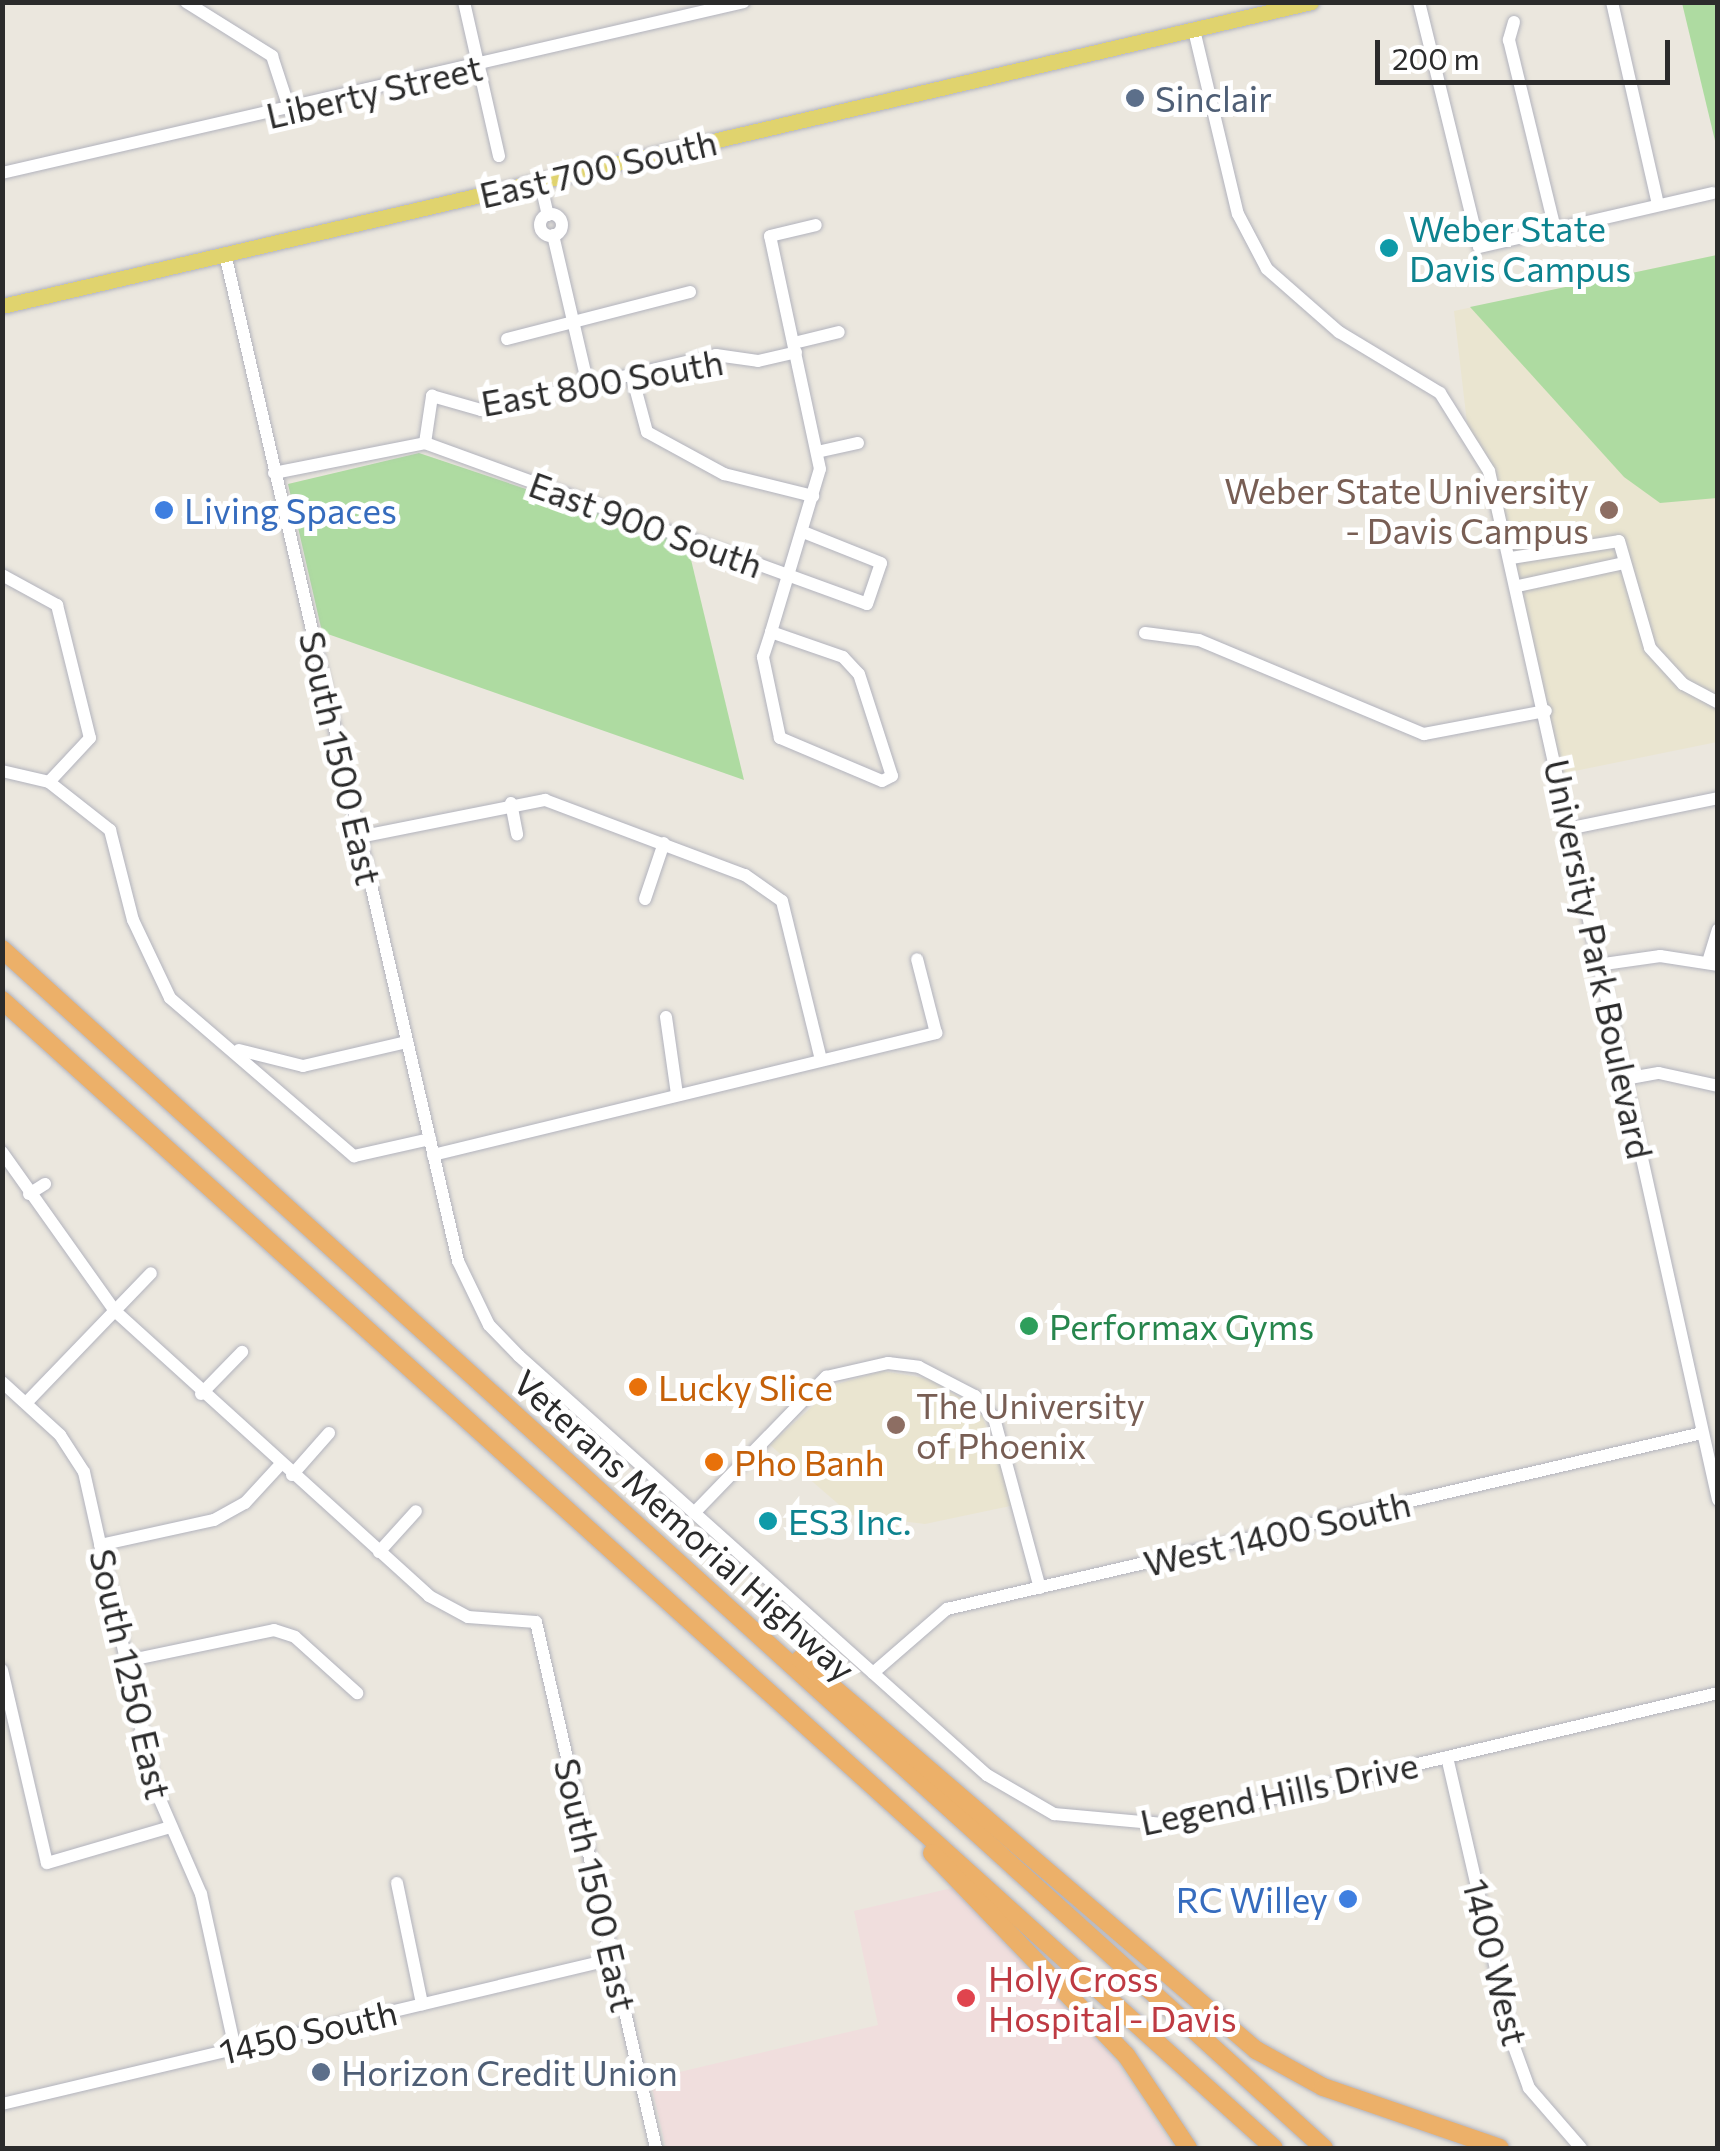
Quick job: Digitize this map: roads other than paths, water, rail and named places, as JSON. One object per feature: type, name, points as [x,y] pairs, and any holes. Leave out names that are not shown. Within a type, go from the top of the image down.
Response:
[{"type":"highway","points":[[2,938],[92,1030]]},
{"type":"highway","name":"Veterans Memorial Highway","points":[[2,949],[1324,2148]]},
{"type":"highway","name":"Veterans Memorial Highway","points":[[2,1004],[1274,2148]]},
{"type":"highway","points":[[724,1606],[757,1621],[1263,2056],[1324,2087],[1500,2148]]},
{"type":"highway","points":[[876,1788],[1126,2055],[1188,2148]]},
{"type":"main road","name":"East 700 South","points":[[2,306],[1312,2]]},
{"type":"street","points":[[186,2],[272,56],[290,111]]},
{"type":"street","points":[[464,2],[499,156]]},
{"type":"street","name":"Liberty Street","points":[[2,173],[478,66],[687,9],[744,2]]},
{"type":"street","points":[[1419,2],[1479,246],[1713,194]]},
{"type":"street","points":[[1612,2],[1658,205]]},
{"type":"street","points":[[1514,22],[1509,40],[1554,228]]},
{"type":"street","name":"University Park Boulevard","points":[[1194,30],[1238,214],[1267,268],[1339,332],[1416,374],[1467,423],[1518,586],[1630,1078],[1718,1500]]},
{"type":"street","points":[[540,181],[548,214],[540,229],[553,236],[588,386]]},
{"type":"street","points":[[771,632],[844,657],[859,674],[892,776],[882,781],[780,738],[762,657],[813,496],[816,452],[770,236],[816,225]]},
{"type":"street","name":"South 1500 East","points":[[224,254],[458,1261]]},
{"type":"street","points":[[506,339],[690,292]]},
{"type":"street","name":"East 800 South","points":[[426,442],[432,396],[481,410],[716,355],[758,360],[839,332]]},
{"type":"street","points":[[632,376],[648,432],[724,474],[813,496]]},
{"type":"street","points":[[274,473],[426,442]]},
{"type":"street","name":"East 900 South","points":[[426,442],[868,604],[881,563],[803,532]]},
{"type":"street","points":[[816,452],[858,443]]},
{"type":"street","points":[[1511,558],[1611,538],[1624,563],[1650,648],[1682,684],[1718,703]]},
{"type":"street","points":[[1518,586],[1624,563]]},
{"type":"street","points":[[2,575],[57,605],[90,738],[49,782]]},
{"type":"street","points":[[1144,633],[1199,640],[1424,734],[1546,712]]},
{"type":"street","points":[[2,771],[49,782],[110,830],[148,961],[170,998],[223,1044],[354,1156],[430,1139]]},
{"type":"street","points":[[1572,828],[1718,798]]},
{"type":"street","points":[[359,837],[511,802],[545,800],[767,886],[789,919],[822,1060]]},
{"type":"street","points":[[511,802],[517,834]]},
{"type":"street","points":[[645,899],[664,843]]},
{"type":"street","points":[[1604,964],[1713,964],[1718,929]]},
{"type":"street","points":[[433,1155],[936,1032],[918,959]]},
{"type":"street","points":[[666,1017],[677,1094]]},
{"type":"street","points":[[223,1044],[303,1066],[407,1042]]},
{"type":"street","points":[[1630,1078],[1659,1073],[1718,1086]]},
{"type":"street","points":[[2,1152],[115,1311],[201,1394],[379,1552],[416,1511]]},
{"type":"street","points":[[29,1194],[45,1184]]},
{"type":"street","name":"Legend Hills Drive","points":[[458,1261],[489,1325],[873,1673],[1026,1802],[1091,1824],[1164,1824],[1718,1693]]},
{"type":"street","points":[[26,1403],[151,1274]]},
{"type":"street","points":[[201,1394],[242,1352]]},
{"type":"street","points":[[694,1513],[826,1377],[888,1363],[919,1368],[975,1396],[994,1418],[1040,1588]]},
{"type":"street","name":"South 1250 East","points":[[2,1382],[73,1451],[170,1827],[201,1894],[234,2048]]},
{"type":"street","points":[[292,1474],[330,1433]]},
{"type":"street","name":"West 1400 South","points":[[873,1673],[924,1620],[1040,1588],[1702,1433]]},
{"type":"street","points":[[100,1545],[214,1520],[245,1503],[280,1464]]},
{"type":"street","name":"South 1500 East","points":[[379,1552],[468,1617],[536,1622],[656,2148]]},
{"type":"street","points":[[126,1661],[274,1630],[358,1693]]},
{"type":"street","points":[[3,1674],[47,1863],[170,1827]]},
{"type":"street","name":"1400 West","points":[[1447,1758],[1519,2060],[1538,2102],[1580,2148]]},
{"type":"street","points":[[397,1883],[422,2004]]},
{"type":"street","name":"1450 South","points":[[2,2104],[613,1958]]},
{"type":"place","name":"Sinclair","points":[[1135,98]]},
{"type":"place","name":"Weber State Davis Campus","points":[[1389,248]]},
{"type":"place","name":"Living Spaces","points":[[164,510]]},
{"type":"place","name":"Weber State University - Davis Campus","points":[[1609,510]]},
{"type":"place","name":"Performax Gyms","points":[[1029,1326]]},
{"type":"place","name":"Lucky Slice","points":[[638,1387]]},
{"type":"place","name":"The University of Phoenix","points":[[896,1425]]},
{"type":"place","name":"Pho Banh","points":[[714,1462]]},
{"type":"place","name":"ES3 Inc.","points":[[768,1521]]},
{"type":"place","name":"RC Willey","points":[[1348,1899]]},
{"type":"place","name":"Holy Cross Hospital - Davis","points":[[966,1998]]},
{"type":"place","name":"Horizon Credit Union","points":[[321,2072]]}]
